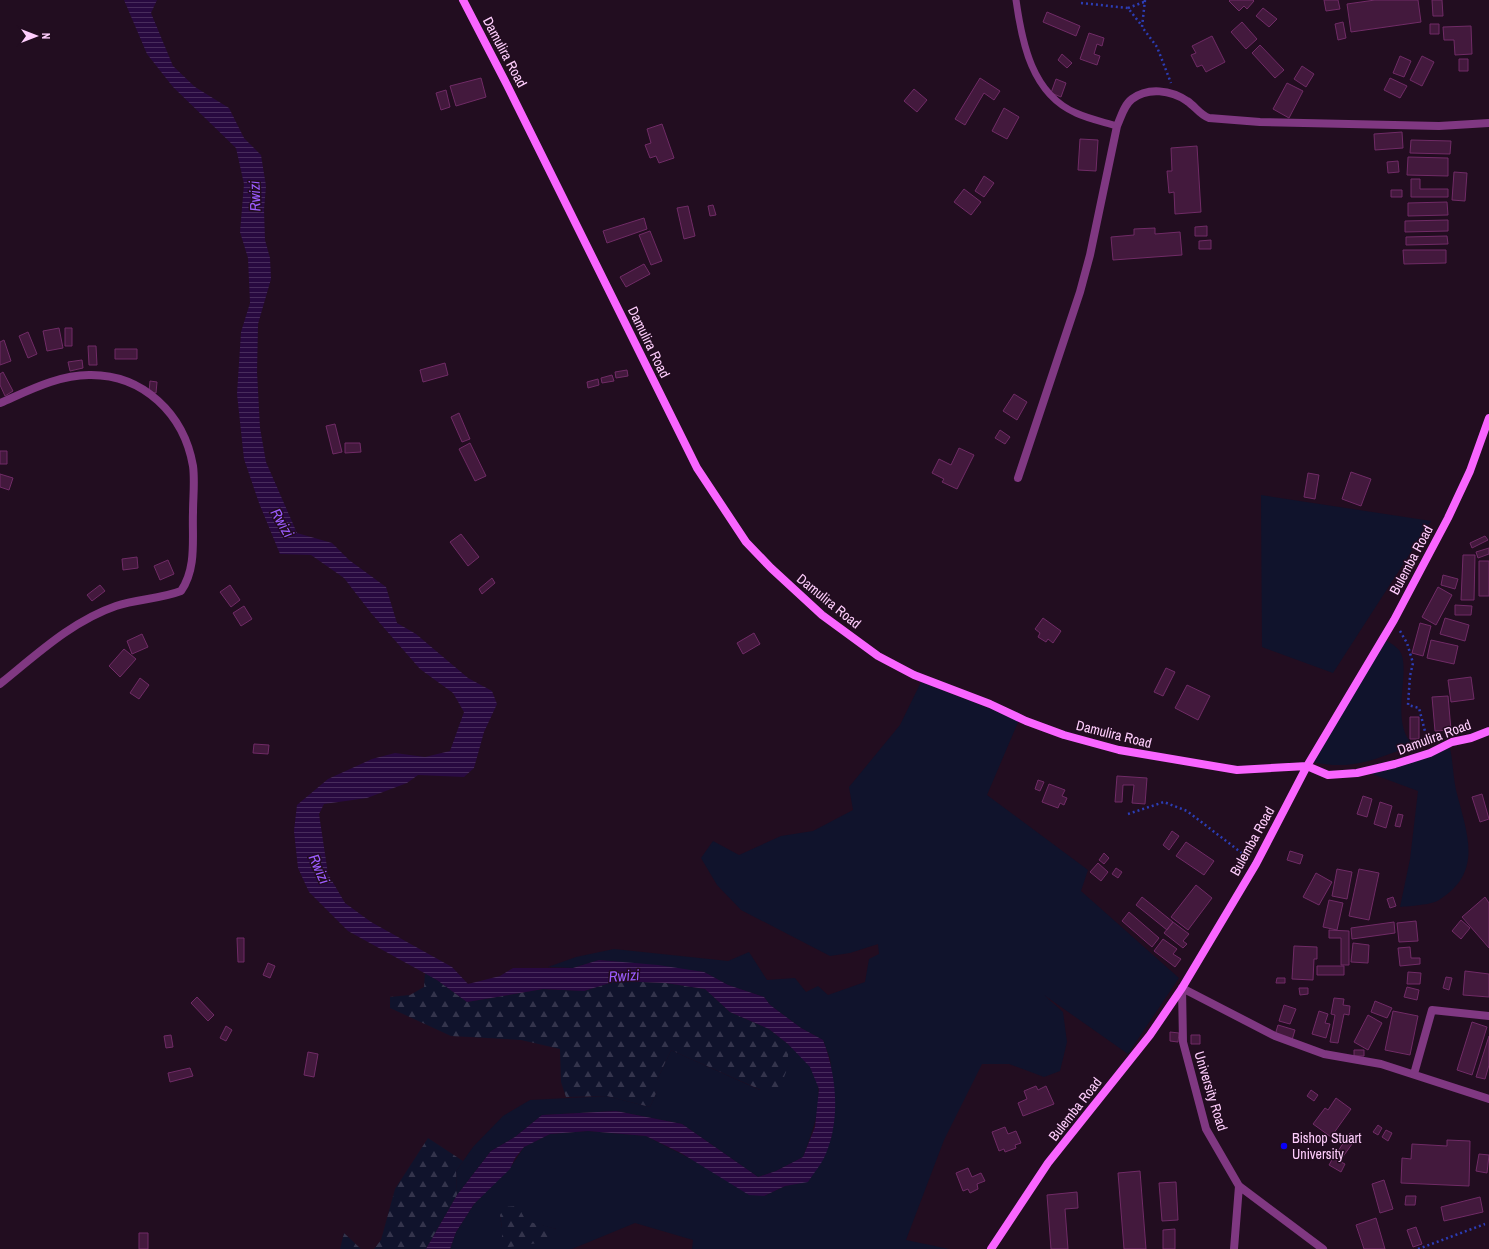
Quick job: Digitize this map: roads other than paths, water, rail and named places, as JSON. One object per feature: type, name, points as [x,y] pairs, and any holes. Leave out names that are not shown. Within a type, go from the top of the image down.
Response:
[{"type":"street","name":"Damulira Road","points":[[463,0],[507,85],[697,468],[746,542],[799,595],[878,656],[914,675],[990,704],[1026,721],[1064,735],[1119,750],[1237,770],[1307,766],[1328,775],[1357,773],[1395,764],[1430,753],[1452,742],[1471,738],[1489,731]]},
{"type":"street","points":[[1018,478],[1082,285],[1090,255],[1117,126],[1125,107],[1131,99],[1154,92],[1176,94],[1209,118],[1260,122],[1439,126],[1489,122]]},
{"type":"street","points":[[0,403],[37,387],[72,377],[89,375],[117,378],[133,383],[163,406],[175,421],[185,441],[193,468],[192,560],[190,576],[181,591],[117,606],[97,614],[57,639],[0,684]]},
{"type":"street","name":"Bulemba Road","points":[[991,1249],[1048,1163],[1150,1035],[1182,988],[1256,864],[1307,766],[1394,620],[1448,518],[1470,472],[1489,418]]},
{"type":"street","points":[[1182,988],[1275,1036],[1324,1054],[1381,1064],[1489,1099]]},
{"type":"street","name":"University Road","points":[[1182,988],[1183,1042],[1206,1129],[1239,1186],[1323,1249]]},
{"type":"street","points":[[1414,1074],[1432,1010],[1489,1016]]},
{"type":"street","points":[[1234,1249],[1239,1186]]},
{"type":"lane","points":[[1016,0],[1020,33],[1027,57],[1038,78],[1053,98],[1076,113],[1117,126]]},
{"type":"water","name":"Rwizi","points":[[124,0],[157,0],[151,13],[173,66],[195,87],[229,108],[244,138],[261,155],[266,186],[264,210],[265,240],[270,258],[271,279],[258,324],[257,372],[260,428],[266,462],[297,533],[332,543],[349,560],[386,587],[397,623],[416,634],[468,678],[492,691],[497,704],[484,732],[474,768],[464,777],[418,775],[407,783],[367,798],[324,804],[319,814],[328,874],[345,903],[371,922],[452,967],[468,984],[500,976],[513,968],[573,968],[599,960],[658,965],[704,972],[728,985],[764,997],[770,1005],[801,1028],[823,1040],[828,1054],[834,1084],[835,1099],[833,1129],[824,1158],[808,1182],[785,1186],[764,1196],[749,1195],[681,1153],[646,1136],[588,1131],[550,1134],[524,1147],[515,1158],[510,1169],[474,1204],[456,1232],[450,1249],[426,1249],[457,1195],[491,1151],[515,1137],[542,1115],[616,1111],[682,1124],[758,1177],[776,1171],[803,1157],[815,1127],[819,1089],[810,1067],[788,1044],[769,1029],[730,1012],[705,989],[666,983],[616,981],[584,991],[543,989],[467,1002],[437,980],[348,931],[309,892],[298,868],[294,831],[297,805],[328,779],[372,759],[395,753],[425,757],[450,751],[464,712],[453,693],[420,669],[371,613],[344,578],[311,555],[280,554],[259,503],[244,459],[237,394],[241,332],[250,303],[248,258],[240,232],[244,184],[236,148],[173,87],[147,54]]},
{"type":"place","name":"Bishop Stuart University","points":[[1284,1146]]}]
